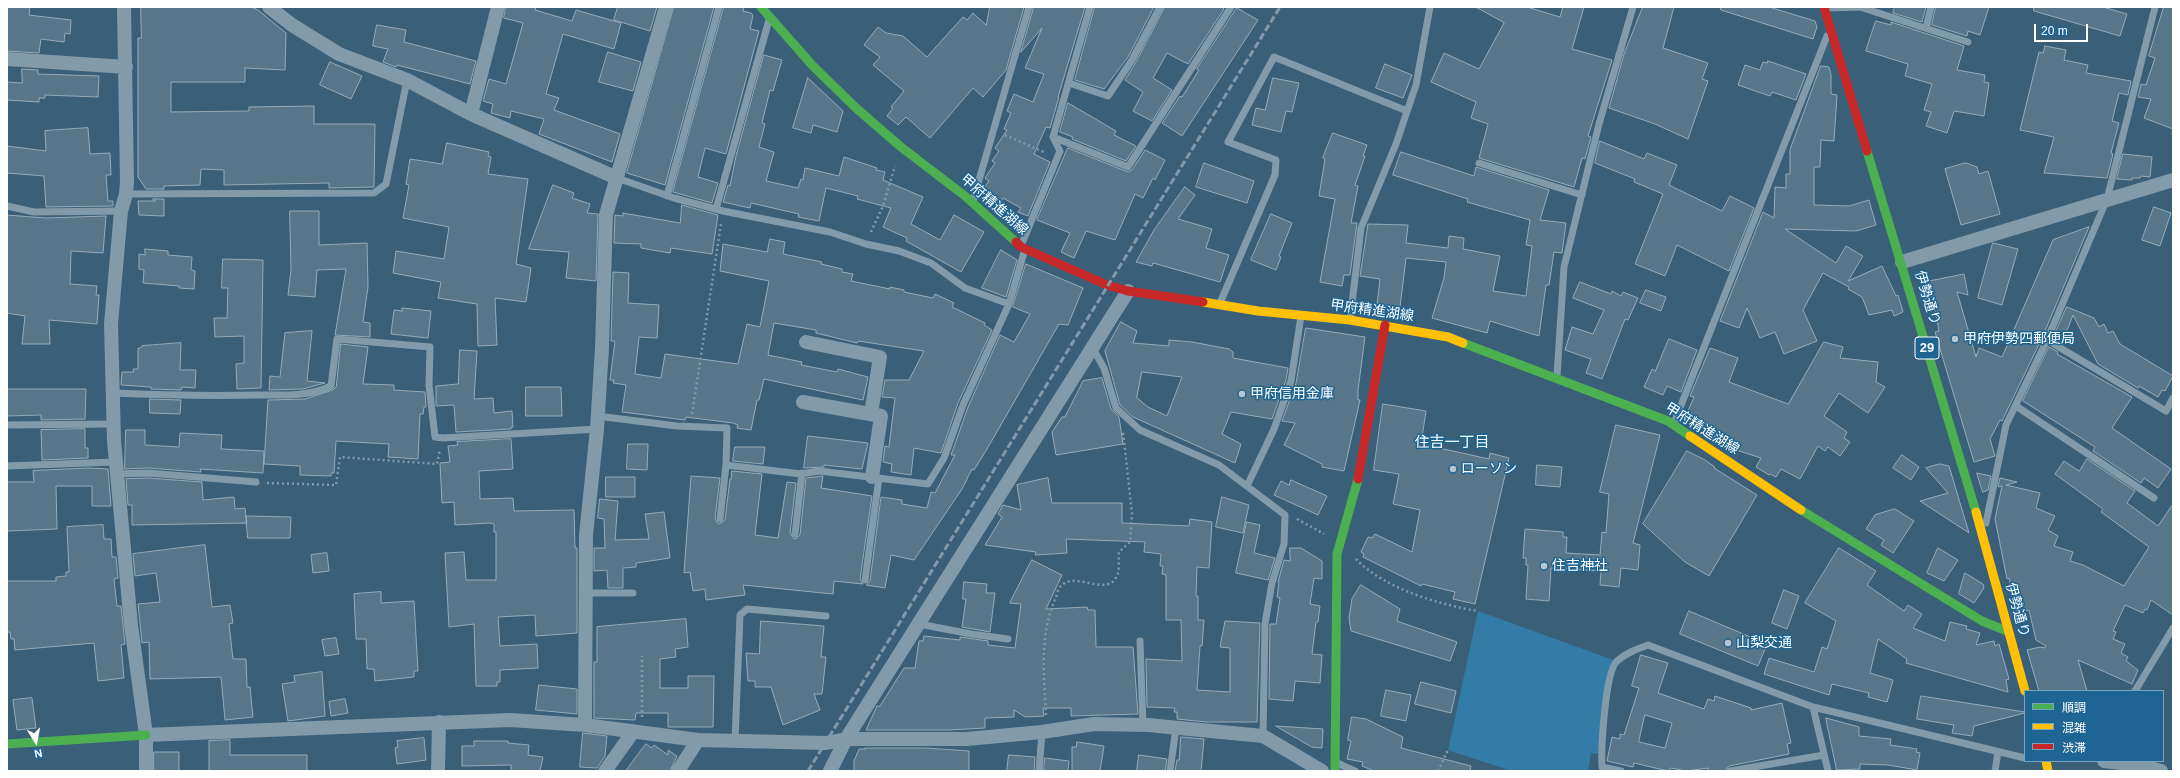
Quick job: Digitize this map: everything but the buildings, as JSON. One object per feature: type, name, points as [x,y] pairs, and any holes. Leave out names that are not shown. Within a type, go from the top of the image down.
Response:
[{"type":"main road","name":"甲府精進湖線","points":[[761,7],[813,66],[856,108],[901,148],[972,203],[1023,248],[1107,285],[1128,291],[1301,316],[1350,320],[1448,337],[1557,378],[1673,425],[1824,526],[1982,622],[2008,631]]},
{"type":"main road","name":"伊勢通り","points":[[1825,7],[1830,28],[1902,262],[1982,533],[2025,690]]},
{"type":"main road","points":[[1335,767],[1337,554],[1360,471],[1384,325]]},
{"type":"main road","points":[[7,744],[146,735]]},
{"type":"street","points":[[124,7],[126,66],[126,194],[120,211],[111,324],[112,393],[116,468],[131,625],[146,735],[146,771]]},
{"type":"street","points":[[270,7],[292,25],[339,54],[406,80],[470,114],[617,178]]},
{"type":"street","points":[[470,114],[498,7]]},
{"type":"street","points":[[585,725],[586,535],[597,423],[602,348],[606,214],[666,7]]},
{"type":"street","points":[[7,59],[126,66]]},
{"type":"street","points":[[1902,262],[2173,180]]},
{"type":"street","points":[[830,771],[846,739],[1128,291]]},
{"type":"street","points":[[806,342],[880,357],[871,414]]},
{"type":"street","points":[[802,402],[881,416],[876,478]]},
{"type":"street","points":[[146,735],[510,720],[585,725],[698,740],[826,743],[846,739],[967,739],[1045,731],[1094,724],[1143,725],[1263,736],[1322,771]]},
{"type":"street","points":[[438,771],[439,722]]},
{"type":"street","points":[[605,771],[638,733]]},
{"type":"street","points":[[678,771],[698,740]]},
{"type":"street","points":[[2113,762],[2140,765],[2161,771]]},
{"type":"lane","points":[[667,196],[719,7]]},
{"type":"lane","points":[[972,203],[995,131],[1029,7]]},
{"type":"lane","points":[[726,465],[802,474],[819,471],[928,484],[944,458],[963,405],[1009,304],[1023,248],[1060,151],[1053,137],[1090,7]]},
{"type":"lane","points":[[1069,83],[1108,96],[1132,60],[1160,7]]},
{"type":"lane","points":[[1053,137],[1128,167],[1231,7]]},
{"type":"lane","points":[[1350,320],[1361,228],[1396,144],[1416,85],[1430,7]]},
{"type":"lane","points":[[1557,378],[1564,267],[1599,124],[1633,7]]},
{"type":"lane","points":[[1825,7],[1860,7],[1968,42]]},
{"type":"lane","points":[[1926,28],[1931,7]]},
{"type":"lane","points":[[1982,533],[1988,518],[2006,425],[2047,340],[2107,199],[2155,7]]},
{"type":"lane","points":[[720,210],[770,17]]},
{"type":"lane","points":[[1673,425],[1830,28]]},
{"type":"lane","points":[[1219,305],[1274,175],[1276,160],[1228,142],[1274,57],[1407,111]]},
{"type":"lane","points":[[126,194],[374,193],[386,184],[406,80]]},
{"type":"lane","points":[[1479,163],[1582,195]]},
{"type":"lane","points":[[617,178],[667,196],[720,210],[830,232],[866,244],[899,251],[931,264],[965,288],[1009,304]]},
{"type":"lane","points":[[7,206],[34,212],[120,211]]},
{"type":"lane","points":[[1247,486],[1274,429],[1291,381],[1301,316]]},
{"type":"lane","points":[[112,393],[192,396],[278,395],[320,391],[331,386],[337,339],[430,347],[429,385],[435,437],[443,438],[597,423],[727,428],[726,465],[720,519]]},
{"type":"lane","points":[[2047,340],[2166,411],[2173,398]]},
{"type":"lane","points":[[1092,347],[1104,368],[1116,408],[1140,430],[1219,465],[1285,516],[1284,544],[1272,583],[1265,624],[1263,736]]},
{"type":"lane","points":[[2016,406],[2154,498]]},
{"type":"lane","points":[[7,425],[113,424]]},
{"type":"lane","points":[[7,466],[116,468],[148,474],[256,482]]},
{"type":"lane","points":[[795,534],[802,474]]},
{"type":"lane","points":[[864,580],[876,478]]},
{"type":"lane","points":[[586,593],[633,593]]},
{"type":"lane","points":[[735,741],[740,615],[747,608],[826,616]]},
{"type":"lane","points":[[918,624],[1008,639]]},
{"type":"lane","points":[[2135,690],[2173,628]]},
{"type":"lane","points":[[1140,641],[1143,725]]},
{"type":"lane","points":[[1621,771],[1602,767],[1601,754],[1608,683],[1616,661],[1636,649],[1648,646],[1813,707],[2024,758]]},
{"type":"lane","points":[[1813,707],[1828,771]]},
{"type":"lane","points":[[1170,771],[1176,728]]},
{"type":"lane","points":[[1039,771],[1045,731]]},
{"type":"lane","points":[[1995,771],[1998,752]]},
{"type":"lane","points":[[1730,771],[1824,755]]},
{"type":"lane","points":[[1335,767],[1356,771]]},
{"type":"path","points":[[995,131],[1057,158]]},
{"type":"path","points":[[866,244],[883,206],[901,148]]},
{"type":"path","points":[[690,427],[720,210]]},
{"type":"path","points":[[1045,731],[1043,657],[1049,612],[1061,586],[1069,581],[1106,585],[1113,582],[1118,575],[1119,552],[1130,542],[1132,514],[1121,413]]},
{"type":"path","points":[[256,482],[336,485],[340,457],[436,464],[443,438]]},
{"type":"path","points":[[1285,516],[1296,518],[1340,543],[1363,567],[1409,593],[1453,607],[1478,611]]},
{"type":"path","points":[[638,733],[642,656]]},
{"type":"path","points":[[1438,771],[1448,750]]},
{"type":"shaded area","points":[[1478,611],[1616,661],[1608,683],[1601,754],[1591,753],[1588,771],[1512,771],[1448,750]]},
{"type":"railway","points":[[808,771],[1280,7]]},
{"type":"traffic: fast","points":[[761,7],[813,66],[856,108],[901,147],[965,196],[1016,242]]},
{"type":"traffic: fast","points":[[1867,151],[1976,512]]},
{"type":"traffic: fast","points":[[1463,343],[1668,421],[1690,436]]},
{"type":"traffic: fast","points":[[1335,771],[1337,554],[1358,479]]},
{"type":"traffic: fast","points":[[1801,510],[1982,621],[2007,631]]},
{"type":"traffic: fast","points":[[7,744],[146,735]]},
{"type":"traffic: slow","points":[[1203,302],[1258,311],[1350,320],[1448,337],[1463,343]]},
{"type":"traffic: slow","points":[[1690,436],[1801,510]]},
{"type":"traffic: slow","points":[[1976,512],[2025,690]]},
{"type":"traffic: slow","points":[[2046,762],[2048,771]]},
{"type":"traffic: jam","points":[[1824,7],[1867,151]]},
{"type":"traffic: jam","points":[[1016,242],[1021,247],[1107,285],[1128,291],[1203,302]]},
{"type":"traffic: jam","points":[[1358,479],[1385,325]]},
{"type":"place","name":"甲府伊勢四郵便局","points":[[1955,339]]},
{"type":"place","name":"甲府信用金庫","points":[[1242,394]]},
{"type":"place","name":"ローソン","points":[[1453,469]]},
{"type":"place","name":"住吉神社","points":[[1544,566]]},
{"type":"place","name":"山梨交通","points":[[1728,643]]},
{"type":"district","name":"住吉一丁目","points":[[1452,443]]}]
